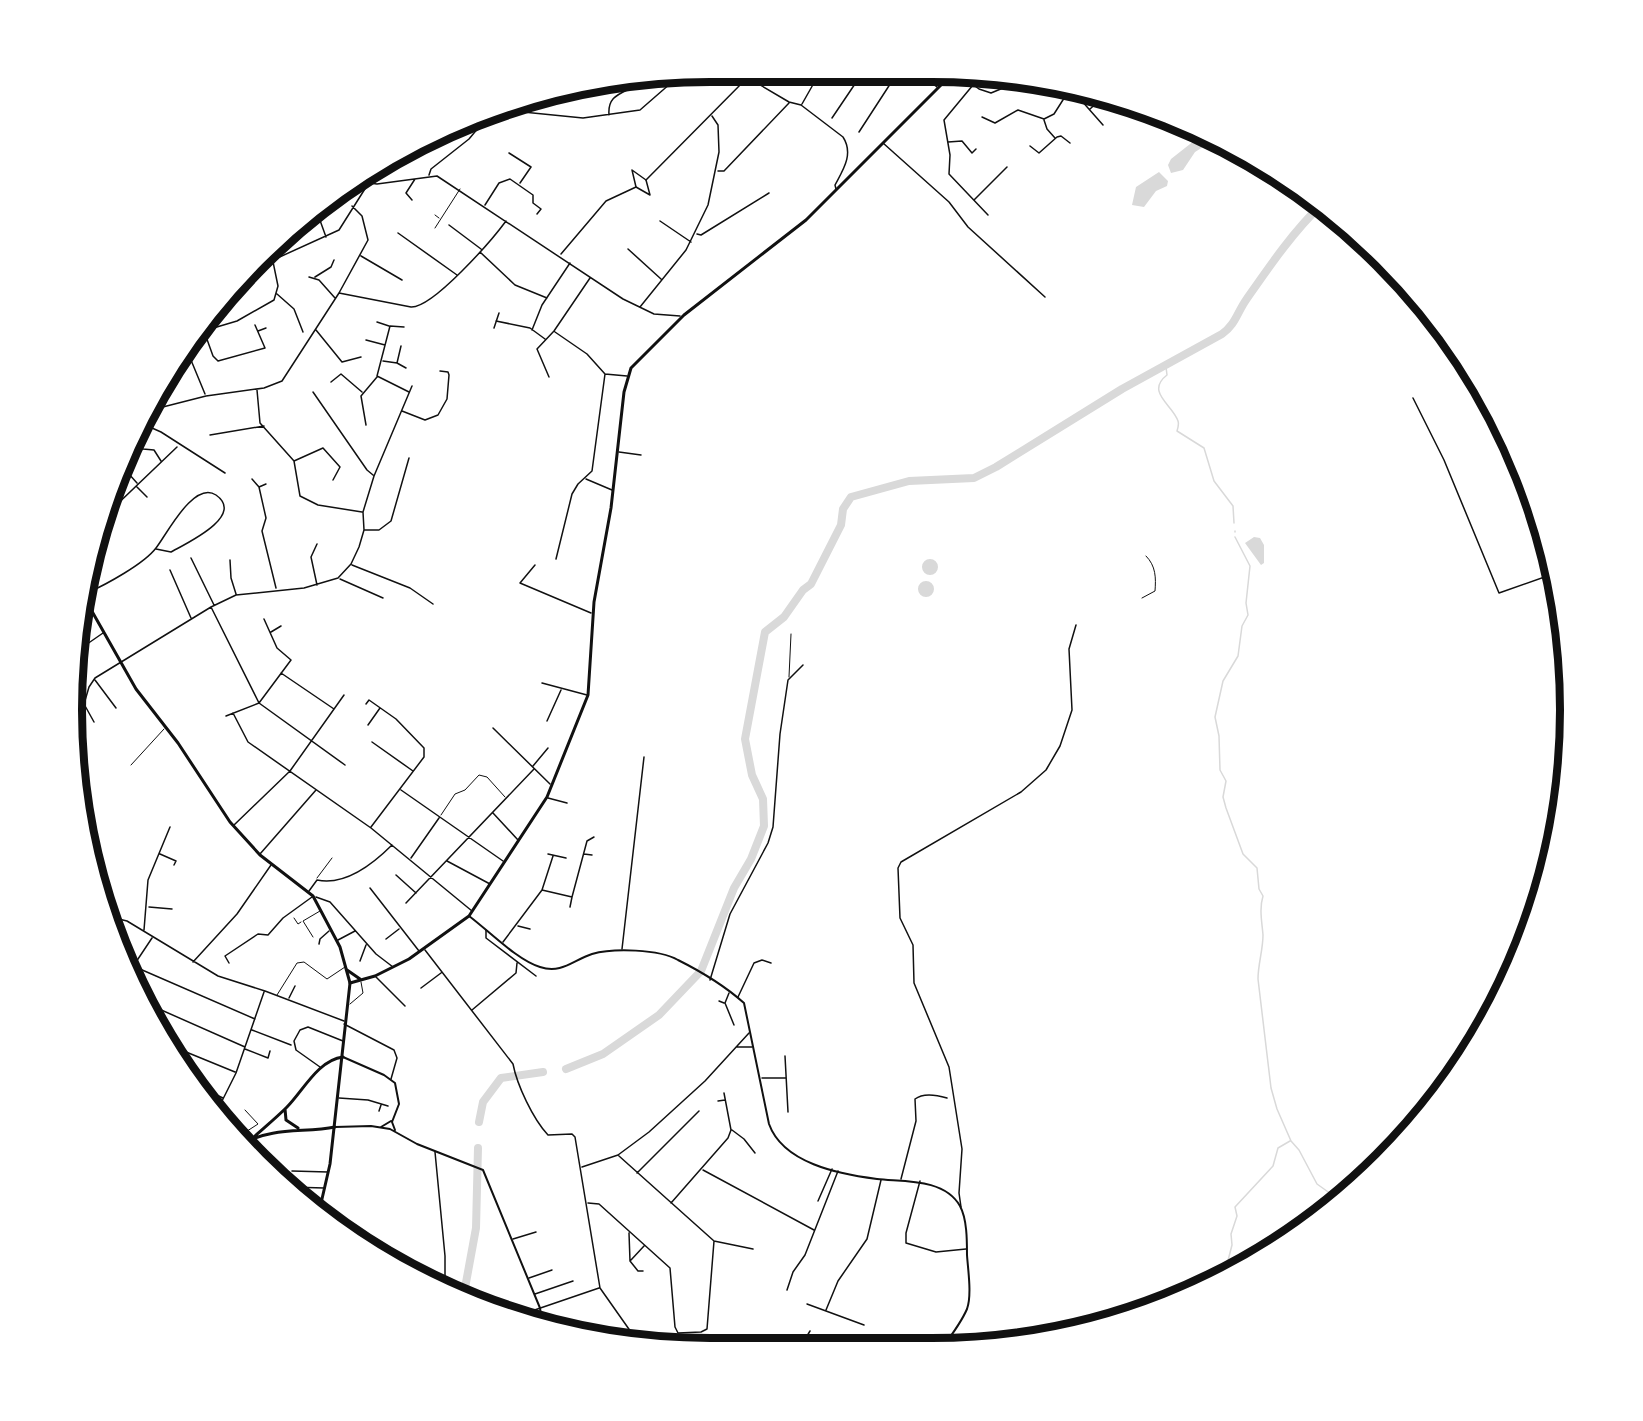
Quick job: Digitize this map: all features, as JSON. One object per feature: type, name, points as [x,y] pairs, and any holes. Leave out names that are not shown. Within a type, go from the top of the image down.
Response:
[{"type":"main road","points":[[350,983],[393,968],[420,952],[469,916],[547,797],[588,695],[593,614],[613,490],[627,376],[643,355],[684,315],[806,220],[943,83]]},
{"type":"main road","points":[[91,611],[136,689],[234,826],[260,855],[313,896],[338,941],[350,983],[344,1022],[339,1097],[322,1204]]},
{"type":"main road","points":[[347,968],[361,980]]},
{"type":"main road","points":[[253,1138],[285,1109],[321,1068],[334,1058],[343,1057]]},
{"type":"main road","points":[[285,1109],[286,1120],[300,1129]]},
{"type":"main road","points":[[253,1138],[300,1129],[335,1127]]},
{"type":"street","points":[[646,180],[743,82]]},
{"type":"street","points":[[756,82],[789,102],[801,105],[842,135],[848,145],[847,159],[835,185],[836,191]]},
{"type":"street","points":[[801,105],[814,82]]},
{"type":"street","points":[[832,118],[856,82]]},
{"type":"street","points":[[859,132],[891,82]]},
{"type":"street","points":[[931,82],[938,87]]},
{"type":"street","points":[[522,112],[583,118],[640,110],[670,84]]},
{"type":"street","points":[[988,215],[949,174],[948,142],[944,120],[973,85],[992,93],[1004,87]]},
{"type":"street","points":[[609,115],[608,107],[612,98],[618,93],[633,88]]},
{"type":"street","points":[[982,117],[995,123],[1017,110],[1044,119],[1054,114],[1065,97]]},
{"type":"street","points":[[1083,101],[1103,125]]},
{"type":"street","points":[[717,171],[724,171],[789,102]]},
{"type":"street","points":[[1090,109],[1095,104]]},
{"type":"street","points":[[639,308],[691,242],[708,205],[717,171],[719,129],[712,116]]},
{"type":"street","points":[[1044,119],[1047,129],[1055,138]]},
{"type":"street","points":[[428,176],[431,169],[470,139],[480,126]]},
{"type":"street","points":[[1030,146],[1039,153],[1055,138],[1061,136],[1070,143]]},
{"type":"street","points":[[948,142],[962,141],[972,153],[976,149]]},
{"type":"street","points":[[883,143],[949,202],[968,227],[1045,297]]},
{"type":"street","points":[[509,153],[531,167],[519,184]]},
{"type":"street","points":[[973,201],[1007,167]]},
{"type":"street","points":[[632,171],[646,180],[650,195],[636,187],[632,171]]},
{"type":"street","points":[[370,183],[437,176],[639,308],[659,315],[684,315]]},
{"type":"street","points":[[412,200],[406,193],[416,178]]},
{"type":"street","points":[[484,205],[504,180],[519,184],[533,195],[533,203],[540,209],[537,214]]},
{"type":"street","points":[[273,260],[339,230],[352,206],[368,184]]},
{"type":"street","points":[[561,255],[606,201],[636,187]]},
{"type":"street","points":[[696,234],[702,235],[769,193]]},
{"type":"street","points":[[161,408],[206,396],[257,390],[282,381],[336,298],[369,240],[362,216],[352,206]]},
{"type":"street","points":[[319,219],[326,237]]},
{"type":"street","points":[[339,293],[416,308],[422,306],[458,275],[507,220]]},
{"type":"street","points":[[660,220],[691,242]]},
{"type":"street","points":[[449,225],[481,251],[515,285],[547,298]]},
{"type":"street","points":[[398,233],[458,275]]},
{"type":"street","points":[[628,249],[662,280]]},
{"type":"street","points":[[361,255],[402,280]]},
{"type":"street","points":[[272,260],[278,294],[294,309],[303,332]]},
{"type":"street","points":[[309,277],[314,277],[332,267],[334,260]]},
{"type":"street","points":[[532,330],[547,298],[570,262]]},
{"type":"street","points":[[314,277],[336,298]]},
{"type":"street","points":[[549,377],[537,349],[554,331],[591,277]]},
{"type":"street","points":[[211,329],[237,321],[274,300],[278,294]]},
{"type":"street","points":[[494,328],[499,313]]},
{"type":"street","points":[[496,321],[520,325],[546,340]]},
{"type":"street","points":[[377,322],[404,327]]},
{"type":"street","points":[[255,326],[265,348]]},
{"type":"street","points":[[366,425],[361,403],[363,392],[377,376],[390,326]]},
{"type":"street","points":[[258,331],[266,328]]},
{"type":"street","points":[[316,329],[342,362],[361,357]]},
{"type":"street","points":[[554,331],[587,354],[605,374],[627,376]]},
{"type":"street","points":[[206,337],[213,356],[218,361],[269,346]]},
{"type":"street","points":[[366,340],[386,345]]},
{"type":"street","points":[[396,363],[401,346]]},
{"type":"street","points":[[190,359],[206,396]]},
{"type":"street","points":[[382,361],[396,363],[406,368]]},
{"type":"street","points":[[402,411],[425,420],[438,415],[447,399],[450,371],[440,370]]},
{"type":"street","points":[[331,382],[341,374],[363,392]]},
{"type":"street","points":[[556,559],[572,494],[591,471],[605,374]]},
{"type":"street","points":[[377,376],[410,392]]},
{"type":"street","points":[[94,722],[84,704],[94,679],[212,606],[236,595],[317,585],[338,578],[351,564],[364,530],[363,513],[374,476],[412,386]]},
{"type":"street","points":[[257,390],[260,423],[294,461],[300,496],[308,502],[363,513]]},
{"type":"street","points":[[313,392],[367,470],[374,476]]},
{"type":"street","points":[[1413,398],[1444,460],[1499,593],[1545,577]]},
{"type":"street","points":[[210,435],[265,426]]},
{"type":"street","points":[[150,427],[225,473]]},
{"type":"street","points":[[141,446],[143,449],[154,450],[162,462]]},
{"type":"street","points":[[118,503],[177,447]]},
{"type":"street","points":[[294,461],[323,448],[340,467],[333,480]]},
{"type":"street","points":[[618,452],[641,455]]},
{"type":"street","points":[[364,530],[379,530],[391,521],[409,458]]},
{"type":"street","points":[[129,473],[147,497]]},
{"type":"street","points":[[585,478],[613,490]]},
{"type":"street","points":[[252,479],[259,487],[266,518],[262,531],[276,589]]},
{"type":"street","points":[[259,487],[266,484]]},
{"type":"street","points":[[95,589],[122,575],[156,549],[192,499],[202,493],[211,492],[218,496],[223,504],[223,516],[216,525],[171,552],[156,549]]},
{"type":"street","points":[[317,544],[311,557],[317,585]]},
{"type":"street","points":[[310,546],[314,548]]},
{"type":"street","points":[[191,558],[259,703],[313,739],[345,765]]},
{"type":"street","points":[[230,560],[231,578],[236,595]]},
{"type":"street","points":[[351,564],[410,588],[433,604]]},
{"type":"street","points":[[535,565],[520,583],[593,614]]},
{"type":"street","points":[[170,570],[192,618]]},
{"type":"street","points":[[338,578],[383,598]]},
{"type":"street","points":[[226,716],[259,703],[291,660],[278,648],[264,620]]},
{"type":"street","points":[[949,1338],[968,1307],[967,1248],[958,1193],[962,1149],[949,1067],[918,997],[914,983],[913,945],[900,918],[897,890],[901,862],[1021,792],[1043,774],[1060,746],[1072,710],[1069,649],[1076,625]]},
{"type":"street","points":[[270,632],[281,626]]},
{"type":"street","points":[[86,644],[103,633]]},
{"type":"street","points":[[710,980],[730,914],[768,843],[773,827],[780,734],[789,679],[804,664]]},
{"type":"street","points":[[281,673],[335,710]]},
{"type":"street","points":[[94,679],[116,708]]},
{"type":"street","points":[[542,683],[588,695]]},
{"type":"street","points":[[547,721],[562,689]]},
{"type":"street","points":[[234,826],[290,771],[344,695]]},
{"type":"street","points":[[366,704],[369,700],[381,708],[424,748],[424,757],[372,829]]},
{"type":"street","points":[[369,725],[381,708]]},
{"type":"street","points":[[233,713],[248,742],[387,840],[429,878],[472,911]]},
{"type":"street","points":[[493,728],[552,785]]},
{"type":"street","points":[[372,742],[413,771]]},
{"type":"street","points":[[406,903],[493,813],[548,748]]},
{"type":"street","points":[[622,950],[644,757]]},
{"type":"street","points":[[260,855],[316,790]]},
{"type":"street","points":[[400,790],[504,862]]},
{"type":"street","points":[[547,797],[567,803]]},
{"type":"street","points":[[493,813],[518,841]]},
{"type":"street","points":[[410,859],[440,817]]},
{"type":"street","points":[[144,931],[148,880],[170,827]]},
{"type":"street","points":[[570,907],[586,841],[594,837]]},
{"type":"street","points":[[309,892],[317,880],[335,881],[368,867],[392,844]]},
{"type":"street","points":[[159,854],[176,861]]},
{"type":"street","points":[[548,854],[566,858]]},
{"type":"street","points":[[583,854],[592,855]]},
{"type":"street","points":[[503,942],[542,890],[553,856]]},
{"type":"street","points":[[174,865],[177,857]]},
{"type":"street","points":[[446,861],[490,884]]},
{"type":"street","points":[[194,963],[237,914],[272,864]]},
{"type":"street","points":[[396,875],[416,893]]},
{"type":"street","points":[[370,888],[378,902],[420,952]]},
{"type":"street","points":[[542,890],[572,897]]},
{"type":"street","points":[[229,963],[225,956],[258,934],[268,935],[283,918],[309,902],[313,896],[330,902],[366,944],[393,968]]},
{"type":"street","points":[[147,907],[172,909]]},
{"type":"street","points":[[469,916],[525,960],[540,967],[566,968],[593,954],[622,950],[677,959],[744,1003],[748,1012],[749,1033],[774,1139],[798,1157],[838,1171],[881,1179],[920,1181],[949,1196],[961,1208]]},
{"type":"street","points":[[119,919],[127,921],[212,973],[289,999],[344,1022],[394,1050],[397,1058],[391,1079]]},
{"type":"street","points":[[517,925],[530,929]]},
{"type":"street","points":[[319,944],[320,939],[331,928]]},
{"type":"street","points":[[386,939],[400,928]]},
{"type":"street","points":[[486,929],[486,938],[536,976]]},
{"type":"street","points":[[338,941],[356,931]]},
{"type":"street","points":[[136,963],[152,937]]},
{"type":"street","points":[[360,961],[366,944]]},
{"type":"street","points":[[424,949],[513,1064],[516,1080],[541,1128],[548,1135],[572,1134],[579,1146],[600,1288],[633,1333]]},
{"type":"street","points":[[738,998],[752,964],[760,960],[771,963]]},
{"type":"street","points":[[472,1010],[516,974],[517,962]]},
{"type":"street","points":[[138,969],[255,1019]]},
{"type":"street","points":[[421,988],[441,973]]},
{"type":"street","points":[[375,976],[405,1006]]},
{"type":"street","points":[[289,999],[295,986]]},
{"type":"street","points":[[221,1104],[236,1073],[265,991]]},
{"type":"street","points":[[729,993],[725,1003],[734,1025]]},
{"type":"street","points":[[719,1001],[725,1003]]},
{"type":"street","points":[[159,1009],[268,1058],[270,1051]]},
{"type":"street","points":[[321,1068],[296,1050],[294,1041],[300,1030],[308,1028],[344,1041]]},
{"type":"street","points":[[251,1030],[291,1046]]},
{"type":"street","points":[[582,1167],[618,1155],[649,1132],[705,1081],[749,1033]]},
{"type":"street","points":[[736,1047],[753,1047]]},
{"type":"street","points":[[183,1050],[236,1073]]},
{"type":"street","points":[[785,1056],[788,1112]]},
{"type":"street","points":[[343,1057],[391,1079],[399,1093],[399,1104],[393,1119],[381,1127]]},
{"type":"street","points":[[761,1078],[786,1078]]},
{"type":"street","points":[[212,1093],[224,1099]]},
{"type":"street","points":[[724,1093],[731,1130],[744,1139],[755,1153]]},
{"type":"street","points":[[901,1180],[916,1121],[915,1099],[920,1095],[947,1098]]},
{"type":"street","points":[[339,1097],[388,1106]]},
{"type":"street","points":[[718,1101],[725,1100]]},
{"type":"street","points":[[379,1111],[381,1104]]},
{"type":"street","points":[[636,1173],[699,1112]]},
{"type":"street","points":[[393,1119],[396,1132]]},
{"type":"street","points":[[335,1127],[381,1127],[483,1170],[513,1239],[541,1315]]},
{"type":"street","points":[[670,1204],[702,1169],[731,1130]]},
{"type":"street","points":[[435,1151],[445,1256],[445,1280]]},
{"type":"street","points":[[618,1155],[670,1204],[714,1241],[753,1250]]},
{"type":"street","points":[[702,1169],[815,1230]]},
{"type":"street","points":[[818,1201],[832,1169]]},
{"type":"street","points":[[292,1171],[328,1172]]},
{"type":"street","points":[[787,1290],[815,1230],[838,1171]]},
{"type":"street","points":[[826,1310],[843,1272],[867,1239],[881,1179]]},
{"type":"street","points":[[920,1181],[906,1233],[906,1243],[936,1252],[967,1248]]},
{"type":"street","points":[[301,1187],[325,1188]]},
{"type":"street","points":[[587,1203],[599,1204],[669,1268],[675,1327],[678,1333],[707,1329],[714,1241]]},
{"type":"street","points":[[513,1239],[536,1232]]},
{"type":"street","points":[[629,1232],[630,1261],[638,1271],[643,1270]]},
{"type":"street","points":[[630,1261],[645,1246]]},
{"type":"street","points":[[528,1278],[552,1270]]},
{"type":"street","points":[[534,1294],[573,1281]]},
{"type":"street","points":[[530,1311],[600,1288]]},
{"type":"street","points":[[807,1304],[864,1325]]},
{"type":"street","points":[[792,1338],[795,1335],[807,1336],[810,1331]]},
{"type":"lane","points":[[435,228],[460,189]]},
{"type":"lane","points":[[435,216],[441,219]]},
{"type":"lane","points":[[1142,598],[1155,591],[1155,573],[1152,562],[1146,556]]},
{"type":"lane","points":[[789,679],[792,634]]},
{"type":"lane","points":[[131,765],[166,728]]},
{"type":"lane","points":[[440,817],[455,794],[465,790],[479,775],[487,777],[506,798]]},
{"type":"lane","points":[[317,880],[319,872],[332,858]]},
{"type":"lane","points":[[294,918],[298,924],[321,910]]},
{"type":"lane","points":[[303,921],[313,938]]},
{"type":"lane","points":[[277,995],[297,963],[304,962],[327,979],[347,968]]},
{"type":"lane","points":[[346,1006],[361,998],[363,993],[361,980]]},
{"type":"lane","points":[[245,1110],[258,1124],[245,1132]]},
{"type":"shaded area","points":[[1195,140],[1206,145],[1195,152],[1183,170],[1171,173],[1168,165],[1171,159]]},
{"type":"shaded area","points":[[1159,172],[1168,181],[1167,186],[1156,191],[1144,207],[1132,205],[1136,187]]},
{"type":"shaded area","points":[[1254,537],[1260,538],[1264,545],[1264,563],[1261,565],[1245,543]]},
{"type":"shaded area","points":[[930,559],[938,567],[930,575],[922,567]]},
{"type":"shaded area","points":[[926,581],[934,589],[926,597],[918,589]]},
{"type":"waterway","points":[[566,1069],[603,1054],[659,1015],[701,971],[734,888],[751,859],[764,826],[763,799],[752,775],[745,739],[765,632],[784,617],[803,590],[811,584],[841,525],[843,509],[851,497],[909,481],[974,478],[996,467],[1122,389],[1222,334],[1233,323],[1281,250],[1315,212]]},
{"type":"waterway","points":[[1166,367],[1167,375],[1161,381],[1159,393],[1178,421],[1177,431],[1204,448],[1214,481],[1233,506],[1234,523]]},
{"type":"waterway","points":[[1235,537],[1250,566],[1246,603],[1248,615],[1242,626],[1238,656],[1223,681],[1215,717],[1219,736],[1220,770],[1226,781],[1223,797],[1243,854],[1257,868],[1259,889],[1263,896],[1261,911],[1263,941],[1258,979],[1271,1088],[1277,1109],[1291,1141],[1299,1150],[1317,1184],[1331,1196]]},
{"type":"waterway","points":[[479,1122],[483,1102],[501,1078],[543,1072]]},
{"type":"waterway","points":[[1227,1265],[1232,1245],[1231,1234],[1237,1216],[1235,1207],[1273,1166],[1278,1148],[1290,1141]]},
{"type":"waterway","points":[[465,1289],[476,1228],[478,1148]]}]
